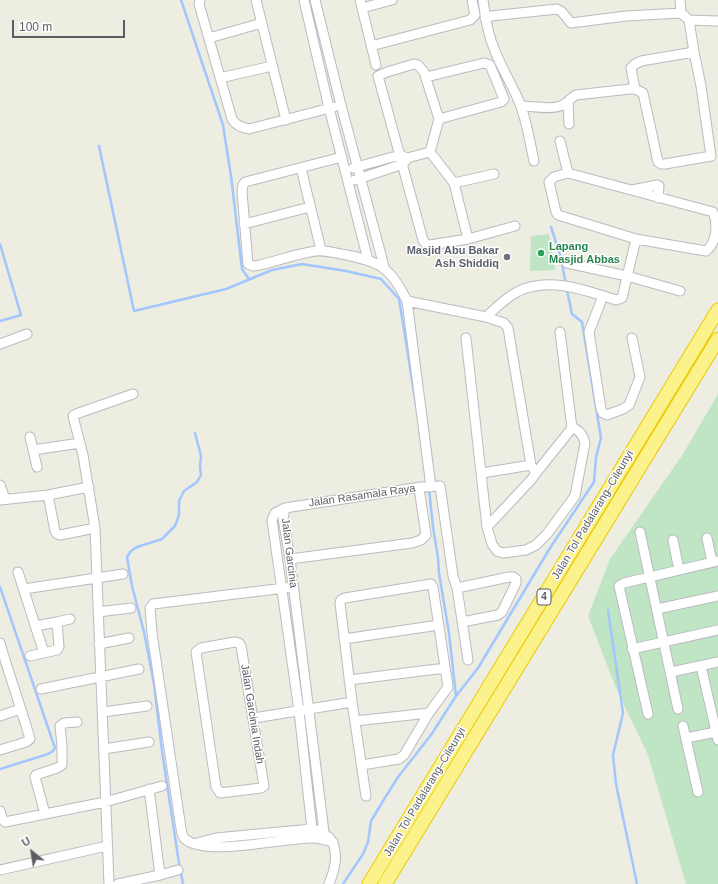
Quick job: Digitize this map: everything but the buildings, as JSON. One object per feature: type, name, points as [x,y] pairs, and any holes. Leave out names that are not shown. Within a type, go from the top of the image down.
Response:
[{"type":"highway","name":"Jalan Tol Padalarang–Cileunyi","points":[[369,884],[718,310]]},
{"type":"highway","name":"Jalan Tol Padalarang–Cileunyi","points":[[385,884],[718,339]]},
{"type":"street","points":[[200,0],[199,4],[234,123],[243,128],[250,129],[341,106]]},
{"type":"street","points":[[256,0],[286,120]]},
{"type":"street","points":[[304,0],[368,260]]},
{"type":"street","points":[[315,0],[341,106],[384,268]]},
{"type":"street","points":[[376,65],[361,4],[392,0]]},
{"type":"street","points":[[371,46],[470,20],[475,15],[472,0]]},
{"type":"street","points":[[483,0],[485,18],[490,38],[495,53],[521,106],[534,161]]},
{"type":"street","points":[[680,0],[681,13]]},
{"type":"street","points":[[485,18],[491,16],[557,9],[562,12],[571,23],[626,16],[681,13],[689,20],[718,21]]},
{"type":"street","points":[[521,106],[559,107],[576,95],[635,89],[643,93],[658,162],[665,164],[711,156],[701,86],[689,20]]},
{"type":"street","points":[[209,38],[262,23]]},
{"type":"street","points":[[635,89],[631,68],[635,64],[642,61],[694,52]]},
{"type":"street","points":[[426,77],[488,63],[504,99],[501,102],[439,119]]},
{"type":"street","points":[[430,152],[439,119],[426,77],[421,67],[414,64],[378,76],[403,159],[424,242],[430,245],[468,239],[515,226]]},
{"type":"street","points":[[220,78],[272,66]]},
{"type":"street","points":[[568,102],[569,124]]},
{"type":"street","points":[[560,141],[568,173]]},
{"type":"street","points":[[346,170],[357,166],[403,159],[430,152]]},
{"type":"street","points":[[430,152],[454,183],[468,239]]},
{"type":"street","points":[[290,559],[412,543],[421,540],[426,535],[428,487],[407,301],[394,277],[384,268],[368,260],[322,250],[311,251],[260,265],[250,266],[248,264],[242,192],[245,182],[342,157]]},
{"type":"street","points":[[349,182],[361,179],[403,159]]},
{"type":"street","points":[[301,168],[322,250]]},
{"type":"street","points":[[568,173],[713,212],[717,220],[717,232],[706,251],[636,239],[558,215],[556,212],[550,182],[554,177],[568,173]]},
{"type":"street","points":[[454,183],[494,174]]},
{"type":"street","points":[[244,224],[310,207]]},
{"type":"street","points":[[486,317],[511,295],[526,288],[538,285],[579,288],[616,300],[621,299],[636,239]]},
{"type":"street","points":[[567,263],[627,276],[680,292]]},
{"type":"street","points":[[603,296],[588,332],[601,409],[603,413],[607,415],[623,409],[628,405],[640,377],[632,338]]},
{"type":"street","points":[[407,301],[486,317],[504,323],[508,328],[534,469],[531,480],[487,527]]},
{"type":"street","points":[[482,473],[534,469],[572,427],[560,332]]},
{"type":"street","points":[[0,344],[27,334]]},
{"type":"street","points":[[466,338],[487,527],[494,548],[497,551],[503,553],[531,548],[547,534],[575,496],[585,444],[582,435],[578,430],[572,427]]},
{"type":"street","points":[[109,884],[103,712],[100,676],[94,528],[89,487],[74,418],[76,414],[133,394]]},
{"type":"street","points":[[30,437],[37,467]]},
{"type":"street","points":[[33,450],[80,443]]},
{"type":"street","points":[[0,485],[2,500],[48,495],[89,487]]},
{"type":"street","points":[[428,487],[457,588],[468,660]]},
{"type":"street","name":"Jalan Rasamala Raya","points":[[285,508],[428,487]]},
{"type":"street","points":[[48,495],[55,531],[57,534],[60,535],[94,528]]},
{"type":"street","name":"Jalan Garcinia","points":[[285,508],[283,518],[293,587],[304,710],[312,834]]},
{"type":"street","name":"Jalan Garcinia","points":[[285,508],[275,513],[272,520],[282,589],[324,831],[335,850],[335,869],[329,884]]},
{"type":"street","points":[[640,532],[678,709]]},
{"type":"street","points":[[648,714],[632,649],[619,586],[624,583],[650,576],[715,562],[707,538]]},
{"type":"street","points":[[673,540],[680,570]]},
{"type":"street","points":[[18,572],[44,653]]},
{"type":"street","points":[[24,590],[123,574]]},
{"type":"street","points":[[457,588],[509,577],[514,577],[516,580],[516,584],[502,612],[494,616],[462,622]]},
{"type":"street","points":[[362,765],[398,759],[404,755],[429,713],[448,687],[432,585],[429,584],[345,598],[341,600],[340,603],[352,702],[366,796]]},
{"type":"street","points":[[293,587],[153,604],[150,608],[152,633],[182,835],[185,839],[196,844],[216,848],[324,831]]},
{"type":"street","points":[[657,609],[718,596]]},
{"type":"street","points":[[98,612],[131,608]]},
{"type":"street","points":[[35,626],[70,619]]},
{"type":"street","points":[[30,656],[57,650],[57,622]]},
{"type":"street","points":[[344,639],[439,625]]},
{"type":"street","points":[[632,649],[718,630]]},
{"type":"street","points":[[99,644],[130,638]]},
{"type":"street","name":"Jalan Garcinia Indah","points":[[235,642],[239,643],[241,646],[254,718],[264,786],[262,788],[220,793],[216,787],[196,652],[200,648],[235,642]]},
{"type":"street","points":[[0,643],[9,676],[23,714],[30,739],[26,742],[0,750]]},
{"type":"street","points":[[671,672],[718,662]]},
{"type":"street","points":[[686,738],[717,736],[715,714],[701,666]]},
{"type":"street","points":[[350,680],[445,668]]},
{"type":"street","points":[[41,689],[139,669]]},
{"type":"street","points":[[0,679],[9,676]]},
{"type":"street","points":[[254,718],[352,702]]},
{"type":"street","points":[[103,712],[147,706]]},
{"type":"street","points":[[0,716],[20,709]]},
{"type":"street","points":[[356,721],[429,713]]},
{"type":"street","points":[[45,814],[35,777],[36,775],[62,765],[60,726],[64,723],[77,722]]},
{"type":"street","points":[[683,726],[698,792]]},
{"type":"street","points":[[104,749],[149,742]]},
{"type":"street","points":[[0,811],[5,822],[105,802],[162,786]]},
{"type":"street","points":[[149,789],[160,875]]},
{"type":"street","points":[[312,834],[329,841]]},
{"type":"street","points":[[0,870],[107,846]]},
{"type":"street","points":[[118,884],[178,870]]},
{"type":"green space","name":"Lapang Masjid Abbas","points":[[549,234],[555,270],[530,271],[531,236]]},
{"type":"green space","points":[[718,394],[718,884],[686,884],[648,755],[616,688],[588,616],[610,559],[683,454]]},
{"type":"waterway","points":[[181,0],[223,125],[231,176],[242,269],[249,279]]},
{"type":"waterway","points":[[99,146],[134,311],[226,289],[272,270],[302,264],[346,271],[381,279],[399,299],[416,405]]},
{"type":"waterway","points":[[551,227],[561,258],[566,285]]},
{"type":"waterway","points":[[0,244],[21,315],[0,321]]},
{"type":"waterway","points":[[343,884],[363,854],[368,842],[371,821],[383,801],[398,777],[431,735],[456,696],[478,668],[550,548],[594,482],[596,457],[601,438],[582,322],[572,314],[567,290]]},
{"type":"waterway","points":[[183,884],[162,751],[154,684],[127,557],[131,551],[137,547],[162,539],[175,526],[179,515],[179,501],[184,491],[197,482],[201,475],[201,456],[195,433]]},
{"type":"waterway","points":[[429,489],[439,573],[449,633],[456,696]]},
{"type":"waterway","points":[[0,587],[55,748],[48,754],[0,769]]},
{"type":"waterway","points":[[608,610],[623,713],[613,755],[616,784],[637,884]]},
{"type":"place","name":"Lapang Masjid Abbas","points":[[541,253]]},
{"type":"place","name":"Masjid Abu Bakar Ash Shiddiq","points":[[507,257]]}]
